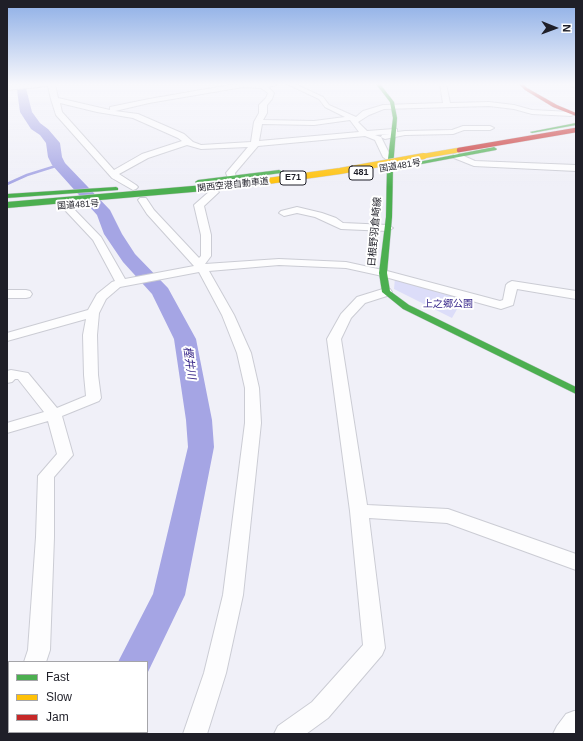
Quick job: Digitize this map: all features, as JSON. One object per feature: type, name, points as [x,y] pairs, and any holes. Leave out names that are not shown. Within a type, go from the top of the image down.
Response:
[{"type":"main road","name":"日根野羽倉崎線","points":[[386,292],[383,274],[388,228],[390,156],[394,133],[393,119]]},
{"type":"main road","name":"国道481号","points":[[7,196],[232,178],[331,166],[576,125]]},
{"type":"main road","name":"関西空港自動車道","points":[[7,200],[115,192],[252,178],[388,160],[576,125]]},
{"type":"main road","name":"関西空港自動車道","points":[[7,205],[247,184],[347,170],[576,130]]},
{"type":"main road","name":"国道481号","points":[[7,210],[143,200],[285,184],[457,156],[576,134]]},
{"type":"main road","points":[[386,292],[406,307],[576,391]]},
{"type":"street","points":[[63,119],[113,174],[133,187]]},
{"type":"street","points":[[141,119],[181,136],[194,145],[209,147],[365,133],[453,132],[462,128],[490,128]]},
{"type":"street","points":[[232,178],[230,173],[248,154],[255,144],[258,122],[260,119]]},
{"type":"street","points":[[258,122],[314,123],[353,120],[365,133],[376,138],[390,156]]},
{"type":"street","points":[[376,138],[394,133]]},
{"type":"street","points":[[113,174],[150,154],[188,142]]},
{"type":"street","points":[[457,156],[474,163],[576,168]]},
{"type":"street","points":[[200,266],[206,256],[206,235],[200,205],[214,192]]},
{"type":"street","points":[[143,200],[150,212],[200,266],[228,314],[244,353],[252,388],[253,423],[233,595],[215,673],[195,734]]},
{"type":"street","points":[[66,206],[97,239],[122,283]]},
{"type":"street","points":[[284,213],[297,210],[318,214],[341,226],[388,228]]},
{"type":"street","points":[[7,428],[54,414],[94,398],[91,375],[90,335],[93,313],[101,297],[116,284],[200,266],[279,262],[346,265],[501,305],[509,302],[512,285],[518,284],[576,295]]},
{"type":"street","points":[[286,734],[320,710],[374,648],[359,511],[334,339],[345,317],[361,300],[386,292]]},
{"type":"street","points":[[7,294],[26,294]]},
{"type":"street","points":[[7,337],[93,313]]},
{"type":"street","points":[[7,379],[11,374],[23,376],[54,414],[65,455],[46,476],[39,643],[35,661]]},
{"type":"street","points":[[359,511],[448,516],[576,562]]},
{"type":"street","points":[[565,734],[574,722],[576,723]]},
{"type":"green space","name":"上之郷公園","points":[[395,278],[464,297],[452,318],[394,289]]},
{"type":"waterway","name":"樫井川","points":[[30,119],[35,126],[44,132],[53,143],[55,157],[59,165],[104,213],[113,234],[129,258],[161,292],[185,339],[199,420],[201,447],[169,595],[136,661]]},
{"type":"waterway","points":[[7,184],[27,175],[59,165]]},
{"type":"traffic: fast","points":[[395,119],[390,167],[389,217],[383,273],[386,292],[406,307],[576,391]]},
{"type":"traffic: fast","points":[[532,132],[576,124]]},
{"type":"traffic: fast","points":[[411,164],[494,149]]},
{"type":"traffic: fast","points":[[198,182],[279,172]]},
{"type":"traffic: fast","points":[[7,205],[239,185],[268,181]]},
{"type":"traffic: fast","points":[[7,196],[116,189]]},
{"type":"traffic: slow","points":[[268,181],[340,171],[459,150]]},
{"type":"traffic: jam","points":[[459,150],[576,130]]}]
